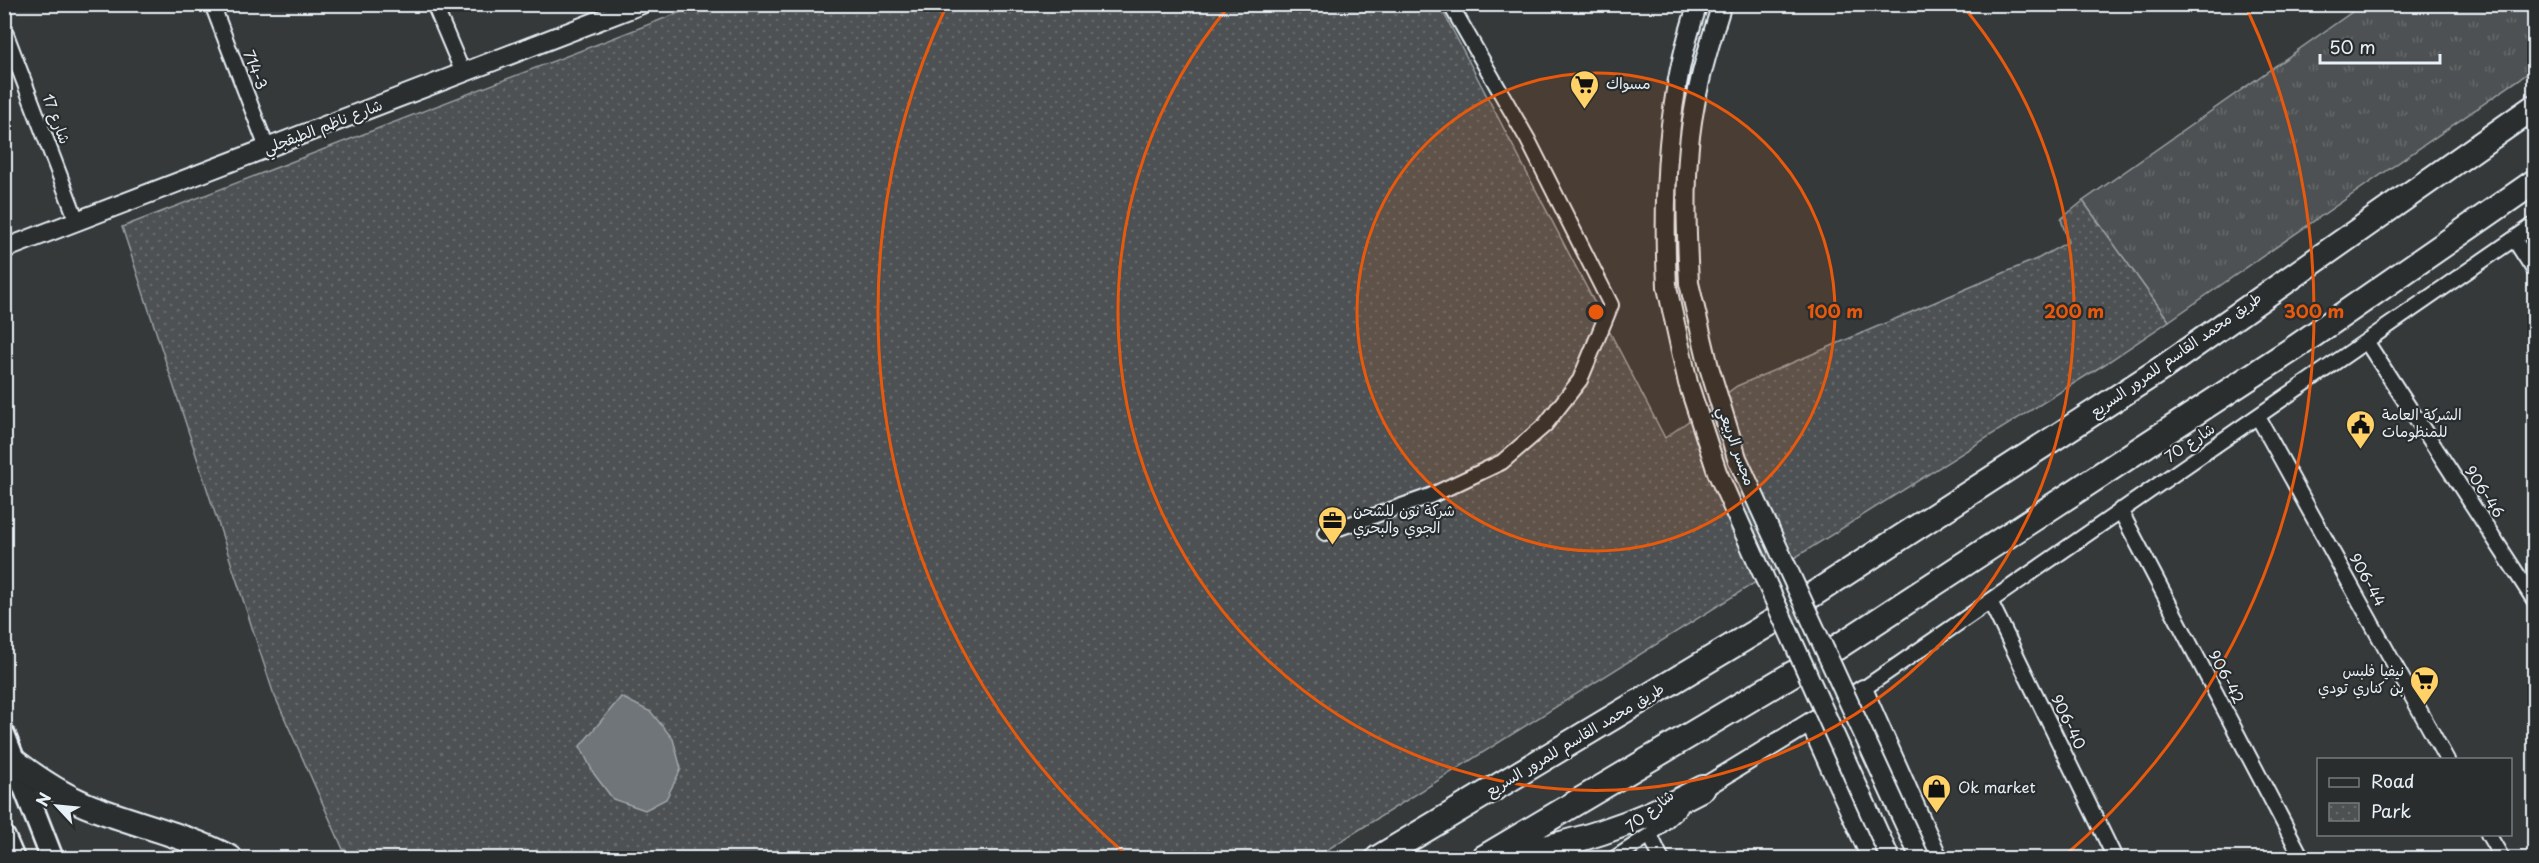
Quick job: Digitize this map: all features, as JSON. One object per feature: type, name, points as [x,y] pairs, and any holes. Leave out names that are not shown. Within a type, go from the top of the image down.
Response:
[{"type":"highway","name":"طريق محمد القاسم للمرور السريع","points":[[1812,595],[2161,369],[2535,107]]},
{"type":"highway","points":[[1836,648],[2296,346],[2535,182]]},
{"type":"highway","name":"طريق محمد القاسم للمرور السريع","points":[[1378,858],[1772,622]]},
{"type":"highway","points":[[1483,858],[1794,673]]},
{"type":"highway","points":[[14,761],[47,785],[83,804],[174,834],[230,858]]},
{"type":"highway","points":[[1490,858],[1594,836],[1670,807],[1703,789]]},
{"type":"main road","name":"مجسر الربيعي","points":[[1698,4],[1680,75],[1666,170],[1667,287],[1688,383],[1717,472],[1890,858]]},
{"type":"main road","name":"مجسر الربيعي","points":[[1722,4],[1697,97],[1688,156],[1686,215],[1689,283],[1709,367],[1737,458],[1920,858]]},
{"type":"main road","name":"شارع ناظم الطبقجلي","points":[[4,249],[634,6]]},
{"type":"main road","points":[[1858,692],[1938,858]]},
{"type":"main road","points":[[1703,789],[1815,720],[1871,858]]},
{"type":"main road","points":[[4,735],[52,858]]},
{"type":"main road","points":[[4,837],[13,858]]},
{"type":"street","name":"714-3","points":[[212,4],[267,148]]},
{"type":"street","points":[[434,4],[463,73]]},
{"type":"street","points":[[1325,533],[1430,496],[1502,462],[1545,424],[1580,380],[1611,305],[1528,140],[1450,4]]},
{"type":"street","name":"شارع 17","points":[[4,29],[77,221]]},
{"type":"street","name":"شارع 70","points":[[1858,692],[2535,225]]},
{"type":"street","points":[[2514,239],[2535,270]]},
{"type":"street","name":"906-46","points":[[2366,340],[2535,600]]},
{"type":"street","name":"906-44","points":[[2258,417],[2446,758]]},
{"type":"street","name":"906-42","points":[[2120,510],[2302,858]]},
{"type":"street","name":"906-40","points":[[1990,601],[2115,858]]},
{"type":"street","name":"شارع 70","points":[[1616,858],[1650,835],[1703,789]]},
{"type":"street","points":[[1650,835],[1661,858]]},
{"type":"street","points":[[2489,836],[2502,858]]},
{"type":"green space","points":[[1439,4],[1665,438],[1737,386],[2039,258],[2068,242],[2061,219],[2083,201],[2169,321],[2105,364],[1314,858],[347,858],[273,692],[122,227],[699,5]]},
{"type":"green space","points":[[2362,5],[2534,5],[2534,69],[2169,321],[2083,201]]},
{"type":"shaded area","points":[[621,697],[651,712],[673,739],[681,769],[666,799],[645,810],[613,799],[594,774],[580,746]]},
{"type":"tunnel","points":[[1772,622],[1812,595]]},
{"type":"tunnel","points":[[1794,673],[1836,648]]},
{"type":"tunnel","points":[[1819,717],[1853,696]]},
{"type":"place","name":"مسواك","points":[[1585,110]]},
{"type":"place","name":"الشركة العامة للمنظومات","points":[[2361,450]]},
{"type":"place","name":"شركة نون للشحن الجوي والبحري","points":[[1332,546]]},
{"type":"place","name":"نيفيا فلبس بن كناري تودي","points":[[2425,706]]},
{"type":"place","name":"Ok market","points":[[1937,814]]}]
